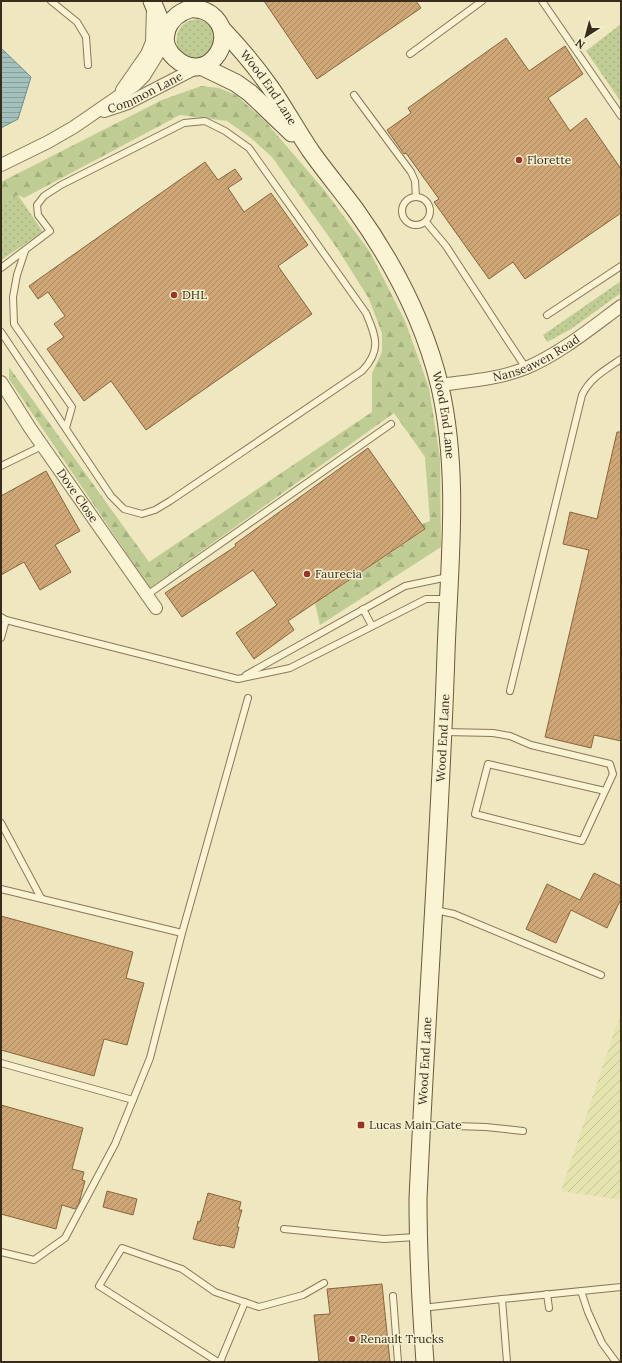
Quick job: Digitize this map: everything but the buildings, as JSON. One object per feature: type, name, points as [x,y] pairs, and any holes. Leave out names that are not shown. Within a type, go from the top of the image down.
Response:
[{"type":"street","points":[[211,1],[259,61],[269,85]]},
{"type":"street","points":[[152,2],[165,38],[172,55],[187,66],[199,68],[210,62],[221,48],[222,29],[220,23],[212,15],[192,5],[176,15],[168,26],[165,38]]},
{"type":"street","points":[[116,97],[147,54],[152,42],[152,2]]},
{"type":"street","name":"Wood End Lane","points":[[222,29],[269,85],[310,150],[356,210],[384,252],[402,285],[429,351],[440,386],[447,424],[452,478],[445,578],[448,599],[443,732],[418,1199],[421,1308],[425,1362]]},
{"type":"street","name":"Common Lane","points":[[1,165],[48,142],[93,114],[135,85],[144,76],[165,38]]},
{"type":"street","name":"Wood End Lane","points":[[199,68],[236,83],[250,93],[310,150]]},
{"type":"street","name":"Common Lane","points":[[93,114],[128,103],[199,68]]},
{"type":"street","name":"Nanseawen Road","points":[[440,386],[495,377],[526,368],[559,351],[621,306]]},
{"type":"street","name":"Dove Close","points":[[2,385],[42,446],[156,608]]},
{"type":"lane","points":[[51,1],[77,22],[86,37],[88,65]]},
{"type":"lane","points":[[410,54],[482,1]]},
{"type":"lane","points":[[542,1],[621,116]]},
{"type":"lane","points":[[354,95],[410,172],[415,181],[416,197]]},
{"type":"lane","points":[[1,268],[50,231],[38,215],[37,205],[44,196],[62,185],[184,123],[205,121],[225,131],[249,148],[366,313],[376,340],[375,352],[370,362],[362,370],[156,510],[142,514],[124,509],[111,496],[1,332]]},
{"type":"lane","points":[[416,197],[424,200],[430,208],[430,213],[426,222],[413,226],[402,217],[402,208],[404,203],[411,198],[416,197]]},
{"type":"lane","points":[[426,222],[446,246],[526,368]]},
{"type":"lane","points":[[25,251],[17,275],[13,297],[14,324],[72,408],[66,428]]},
{"type":"lane","points":[[547,315],[621,266]]},
{"type":"lane","points":[[510,691],[582,395],[594,377],[621,359]]},
{"type":"lane","points":[[148,595],[391,424]]},
{"type":"lane","points":[[1,466],[42,446]]},
{"type":"lane","points":[[238,679],[405,586],[445,578]]},
{"type":"lane","points":[[1,638],[4,619],[238,679],[290,668],[426,599],[448,599]]},
{"type":"lane","points":[[363,609],[372,626]]},
{"type":"lane","points":[[1,1252],[34,1260],[65,1238],[115,1144],[150,1058],[182,933],[248,698]]},
{"type":"lane","points":[[443,732],[492,732],[510,736],[531,744],[610,764],[613,774],[605,792],[582,842],[475,814],[488,764],[605,792]]},
{"type":"lane","points":[[1,823],[41,898]]},
{"type":"lane","points":[[1,889],[182,933]]},
{"type":"lane","points":[[433,910],[454,914],[601,976]]},
{"type":"lane","points":[[1,1063],[133,1100]]},
{"type":"lane","points":[[421,1125],[486,1127],[523,1131]]},
{"type":"lane","points":[[284,1229],[384,1239],[418,1237]]},
{"type":"lane","points":[[245,1302],[219,1362],[99,1286],[122,1248],[182,1270],[215,1292],[245,1302],[259,1307],[303,1295],[324,1283]]},
{"type":"lane","points":[[421,1308],[621,1287]]},
{"type":"lane","points":[[581,1291],[588,1312],[602,1343],[616,1362]]},
{"type":"lane","points":[[547,1294],[549,1308]]},
{"type":"lane","points":[[393,1296],[398,1362]]},
{"type":"lane","points":[[502,1299],[507,1362]]},
{"type":"shaded area","points":[[621,1015],[621,1200],[561,1191],[616,1027]]},
{"type":"green space","points":[[197,19],[209,25],[216,35],[211,53],[193,60],[179,51],[177,47],[177,38],[179,29],[185,23]]},
{"type":"green space","points":[[621,24],[621,102],[586,51]]},
{"type":"green space","points":[[201,86],[219,88],[236,95],[265,121],[325,191],[370,252],[405,321],[429,388],[440,458],[441,547],[320,625],[315,603],[425,530],[422,524],[430,521],[425,457],[394,413],[150,588],[9,379],[9,367],[149,562],[372,412],[372,373],[382,352],[382,333],[369,299],[339,251],[272,157],[251,138],[227,121],[180,115],[24,198],[18,195],[1,204],[1,182],[162,100]]},
{"type":"green space","points":[[18,195],[43,232],[1,260],[1,204]]},
{"type":"green space","points":[[621,281],[621,293],[571,329],[547,342],[543,335]]},
{"type":"water","points":[[1,48],[31,77],[18,119],[1,128]]},
{"type":"place","name":"Florette","points":[[519,160]]},
{"type":"place","name":"DHL","points":[[174,295]]},
{"type":"place","name":"Faurecia","points":[[307,574]]},
{"type":"place","name":"Lucas Main Gate","points":[[361,1125]]},
{"type":"place","name":"Renault Trucks","points":[[352,1339]]}]
